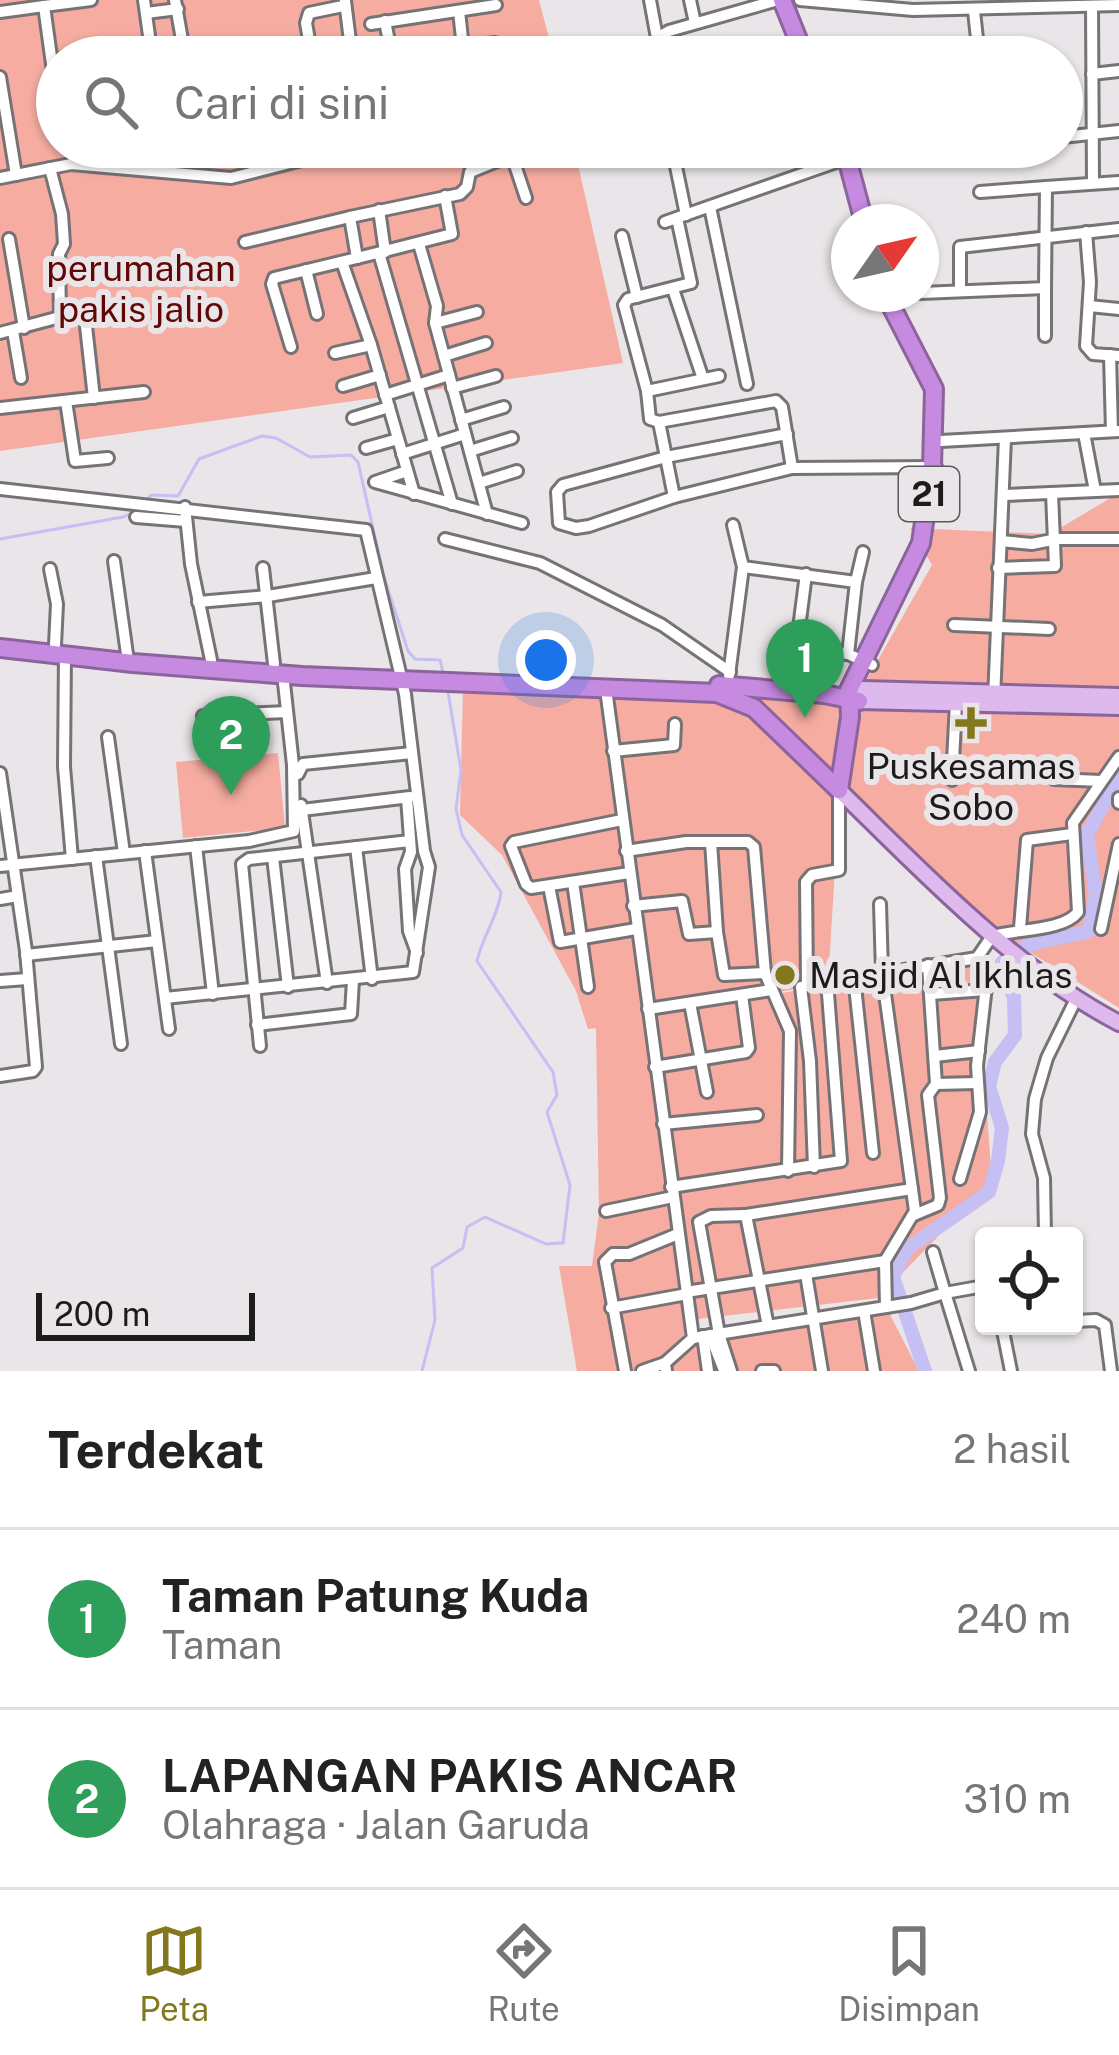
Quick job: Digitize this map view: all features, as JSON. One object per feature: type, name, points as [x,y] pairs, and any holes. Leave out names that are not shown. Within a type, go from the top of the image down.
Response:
[{"type":"highway","points":[[783,0],[798,36]]},
{"type":"highway","points":[[846,168],[856,204]]},
{"type":"highway","name":"21","points":[[902,312],[934,389],[936,467]]},
{"type":"highway","name":"21","points":[[839,790],[862,660],[921,543],[941,441],[941,384],[904,312]]},
{"type":"highway","points":[[0,639],[60,650],[402,676],[729,678],[770,689],[853,699]]},
{"type":"highway","points":[[0,648],[211,660],[279,669]]},
{"type":"highway","points":[[471,678],[717,693],[754,708],[839,790]]},
{"type":"highway","points":[[754,708],[756,696],[770,689]]},
{"type":"main road","points":[[853,699],[1119,695]]},
{"type":"main road","points":[[853,699],[956,704],[994,697],[1119,707]]},
{"type":"main road","points":[[839,790],[1019,959],[1119,1023]]},
{"type":"street","points":[[0,12],[91,0]]},
{"type":"street","points":[[650,0],[657,36]]},
{"type":"street","points":[[690,0],[694,23]]},
{"type":"street","points":[[662,36],[783,0]]},
{"type":"street","points":[[800,0],[974,11],[1018,4],[1116,3]]},
{"type":"street","points":[[308,36],[309,14],[345,3],[349,36]]},
{"type":"street","points":[[149,36],[145,6],[177,4],[182,36]]},
{"type":"street","points":[[371,23],[496,4]]},
{"type":"street","points":[[44,6],[52,36]]},
{"type":"street","points":[[1092,6],[1093,183]]},
{"type":"street","points":[[459,10],[462,36]]},
{"type":"street","points":[[974,11],[977,36]]},
{"type":"street","points":[[385,21],[388,36]]},
{"type":"street","points":[[1092,74],[1119,71]]},
{"type":"street","points":[[0,77],[16,175]]},
{"type":"street","points":[[1083,135],[1119,131]]},
{"type":"street","points":[[0,178],[50,168],[60,202],[64,244],[58,254],[60,317],[12,331]]},
{"type":"street","points":[[99,168],[231,178],[270,168]]},
{"type":"street","points":[[245,242],[465,191],[476,168]]},
{"type":"street","points":[[516,168],[526,199]]},
{"type":"street","points":[[673,168],[676,218],[692,278],[688,286],[628,299],[624,305],[650,419],[658,422],[776,401],[782,407],[792,468]]},
{"type":"street","points":[[676,218],[803,168]]},
{"type":"street","points":[[980,192],[1119,182]]},
{"type":"street","points":[[1045,336],[1046,187]]},
{"type":"street","points":[[291,347],[272,280],[452,234],[445,196]]},
{"type":"street","points":[[710,207],[747,384]]},
{"type":"street","points":[[379,210],[382,252],[452,504]]},
{"type":"street","points":[[350,217],[357,258]]},
{"type":"street","points":[[960,289],[960,247],[1119,229]]},
{"type":"street","points":[[941,441],[1115,431],[1115,356],[1087,350],[1086,232]]},
{"type":"street","points":[[622,236],[637,297]]},
{"type":"street","points":[[9,239],[12,331],[22,378]]},
{"type":"street","points":[[419,244],[437,306],[435,323],[487,514]]},
{"type":"street","points":[[342,262],[414,494]]},
{"type":"street","points":[[306,270],[317,314]]},
{"type":"street","points":[[939,291],[1045,288]]},
{"type":"street","points":[[674,290],[703,379]]},
{"type":"street","points":[[1089,306],[1119,309]]},
{"type":"street","points":[[435,323],[477,312]]},
{"type":"street","points":[[86,326],[94,398]]},
{"type":"street","points":[[444,356],[486,343]]},
{"type":"street","points":[[335,353],[371,345]]},
{"type":"street","points":[[344,386],[380,375]]},
{"type":"street","points":[[353,418],[416,385],[496,376]]},
{"type":"street","points":[[647,391],[719,376]]},
{"type":"street","points":[[0,408],[144,392]]},
{"type":"street","points":[[66,401],[75,460],[108,458]]},
{"type":"street","points":[[461,420],[504,407]]},
{"type":"street","points":[[658,422],[674,496]]},
{"type":"street","points":[[402,454],[465,434]]},
{"type":"street","points":[[787,434],[563,484],[557,492],[558,518],[563,525],[581,528],[674,496],[792,468],[936,467]]},
{"type":"street","points":[[1084,434],[1095,491]]},
{"type":"street","points":[[994,697],[1005,438]]},
{"type":"street","points":[[366,448],[398,439]]},
{"type":"street","points":[[470,451],[512,439]]},
{"type":"street","points":[[407,472],[375,482],[522,523]]},
{"type":"street","points":[[478,483],[517,472]]},
{"type":"street","points":[[0,488],[136,510],[365,528],[402,676],[412,753],[406,872],[409,931],[417,953]]},
{"type":"street","points":[[1005,495],[1119,490]]},
{"type":"street","points":[[998,568],[1053,568],[1057,539],[1052,493]]},
{"type":"street","points":[[136,510],[151,505],[186,514]]},
{"type":"street","points":[[186,514],[211,660]]},
{"type":"street","points":[[729,678],[743,567],[733,525]]},
{"type":"street","points":[[445,539],[531,562],[632,608],[693,643],[729,678]]},
{"type":"street","points":[[1001,541],[1119,539]]},
{"type":"street","points":[[796,648],[862,660],[856,582],[863,552]]},
{"type":"street","points":[[114,561],[127,654]]},
{"type":"street","points":[[743,567],[856,582]]},
{"type":"street","points":[[7,865],[249,841],[294,831],[287,712],[263,568]]},
{"type":"street","points":[[50,569],[57,604],[72,860]]},
{"type":"street","points":[[791,691],[806,574]]},
{"type":"street","points":[[198,602],[376,578]]},
{"type":"street","points":[[954,626],[1049,629]]},
{"type":"street","points":[[606,689],[687,1293],[727,1371]]},
{"type":"street","points":[[952,780],[956,704]]},
{"type":"street","points":[[203,716],[287,712]]},
{"type":"street","points":[[613,751],[674,745],[675,724]]},
{"type":"street","points":[[108,737],[124,853]]},
{"type":"street","points":[[327,982],[298,766],[412,753]]},
{"type":"street","points":[[804,986],[977,958],[996,939],[1020,928],[1062,925],[1077,916],[1075,818],[1119,757]]},
{"type":"street","points":[[0,773],[7,865],[18,896],[26,955],[35,1069],[0,1076]]},
{"type":"street","points":[[1054,779],[1101,782]]},
{"type":"street","points":[[814,1167],[804,986],[806,882],[812,875],[834,874],[840,866],[839,790]]},
{"type":"street","points":[[302,811],[413,796]]},
{"type":"street","points":[[165,998],[411,974],[428,874],[413,796]]},
{"type":"street","points":[[622,820],[511,846],[527,886],[629,873]]},
{"type":"street","points":[[1020,928],[1027,840],[1072,834]]},
{"type":"street","points":[[260,1046],[241,868],[249,859],[410,841]]},
{"type":"street","points":[[626,850],[711,842],[748,842],[754,847],[765,973],[790,1031],[788,1171]]},
{"type":"street","points":[[711,842],[725,976],[765,973]]},
{"type":"street","points":[[1101,929],[1116,878],[1119,844]]},
{"type":"street","points":[[196,846],[213,994]]},
{"type":"street","points":[[356,847],[371,979]]},
{"type":"street","points":[[145,850],[169,1029]]},
{"type":"street","points":[[96,856],[121,1044]]},
{"type":"street","points":[[273,856],[289,987]]},
{"type":"street","points":[[406,872],[416,881],[428,874]]},
{"type":"street","points":[[573,882],[588,987]]},
{"type":"street","points":[[549,886],[558,940],[636,929]]},
{"type":"street","points":[[0,899],[18,896]]},
{"type":"street","points":[[633,906],[682,901],[689,934],[717,932]]},
{"type":"street","points":[[880,904],[882,972],[914,1215]]},
{"type":"street","points":[[26,955],[157,941]]},
{"type":"street","points":[[959,1179],[978,1128],[986,975],[977,958]]},
{"type":"street","points":[[890,1306],[885,1261],[914,1215],[938,1205],[940,1198],[928,1095],[936,1084],[928,965]]},
{"type":"street","points":[[854,977],[873,1153]]},
{"type":"street","points":[[0,981],[27,979]]},
{"type":"street","points":[[257,1025],[351,1014],[355,1010],[353,980]]},
{"type":"street","points":[[606,1210],[672,1192],[836,1164],[843,1156],[827,981]]},
{"type":"street","points":[[648,1009],[770,990]]},
{"type":"street","points":[[931,994],[986,990]]},
{"type":"street","points":[[656,1067],[748,1050],[742,995]]},
{"type":"street","points":[[1045,1227],[1045,1178],[1032,1134],[1035,1099],[1047,1058],[1076,999]]},
{"type":"street","points":[[690,1003],[707,1092]]},
{"type":"street","points":[[935,1056],[979,1051]]},
{"type":"street","points":[[936,1084],[977,1083]]},
{"type":"street","points":[[663,1124],[757,1115]]},
{"type":"street","points":[[708,1371],[706,1336],[712,1288],[699,1222],[711,1216],[746,1215],[911,1189]]},
{"type":"street","points":[[746,1215],[769,1326]]},
{"type":"street","points":[[625,1371],[604,1265],[610,1255],[628,1254],[678,1234]]},
{"type":"street","points":[[933,1252],[969,1371]]},
{"type":"street","points":[[611,1308],[885,1261]]},
{"type":"street","points":[[806,1274],[822,1371]]},
{"type":"street","points":[[642,1371],[665,1367],[706,1336],[911,1304],[975,1288]]},
{"type":"street","points":[[864,1311],[874,1371]]},
{"type":"street","points":[[1083,1321],[1105,1325],[1111,1371]]},
{"type":"street","points":[[1003,1335],[1011,1371]]},
{"type":"street","points":[[762,1371],[774,1371]]},
{"type":"green space","name":"perumahan pakis jalio","points":[[0,0],[539,0],[548,36],[36,36],[36,168],[579,168],[623,363],[0,451]]},
{"type":"green space","points":[[1119,493],[1119,1008],[985,924],[721,685],[834,687],[857,695],[853,732],[866,681],[932,565],[910,528],[1050,534]]},
{"type":"green space","points":[[719,688],[839,802],[828,983],[729,1001],[976,963],[992,1181],[878,1298],[698,1319],[658,1363],[659,1371],[577,1371],[559,1266],[592,1266],[599,1213],[596,1028],[588,1029],[576,991],[502,855],[460,815],[463,689]]},
{"type":"green space","points":[[278,753],[285,828],[183,838],[176,762]]},
{"type":"green space","points":[[886,1307],[919,1371],[669,1371],[669,1359],[693,1338]]},
{"type":"waterway","points":[[143,502],[152,495],[178,496],[199,459],[262,436],[276,438],[310,457],[351,455],[358,462],[384,577],[408,651],[415,659],[440,660],[444,677]]},
{"type":"waterway","points":[[0,539],[139,510]]},
{"type":"waterway","points":[[422,1371],[435,1320],[432,1268],[463,1248],[467,1227],[485,1217],[546,1244],[563,1243],[570,1185],[547,1112],[557,1095],[553,1072],[477,961],[501,892],[462,835],[456,809],[461,770],[448,692]]},
{"type":"waterway","points":[[925,1371],[893,1277],[907,1249],[989,1192],[1002,1128],[989,1086],[995,1062],[1015,1035],[1014,997],[999,967],[1028,946],[1089,931],[1096,895],[1087,834],[1119,778]]},
{"type":"place","name":"Taman Patung Kuda","points":[[805,718]]},
{"type":"place","name":"Puskesamas Sobo","points":[[971,723]]},
{"type":"place","name":"LAPANGAN PAKIS ANCAR","points":[[231,795]]},
{"type":"place","name":"Masjid Al Ikhlas","points":[[785,975]]}]
